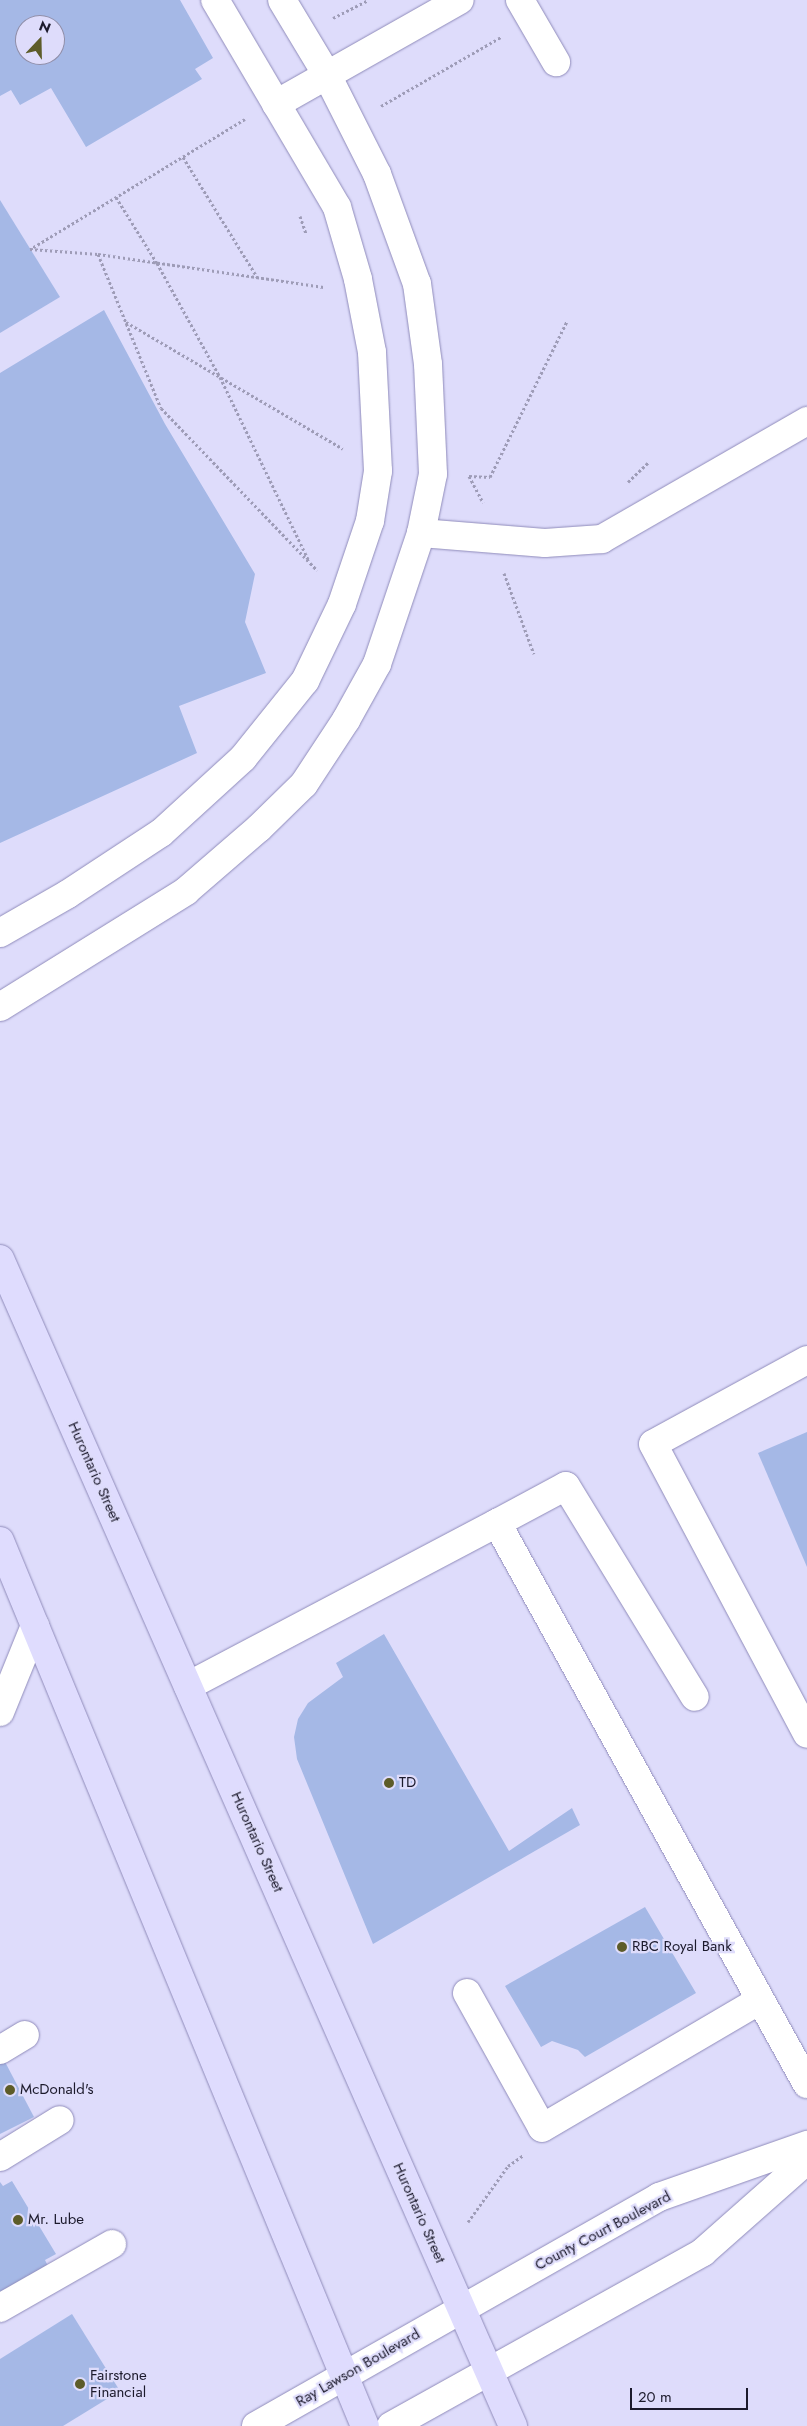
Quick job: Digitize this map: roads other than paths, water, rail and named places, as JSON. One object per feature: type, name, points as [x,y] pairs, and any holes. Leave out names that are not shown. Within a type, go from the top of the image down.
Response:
[{"type":"main road","name":"Hurontario Street","points":[[0,1259],[513,2426]]},
{"type":"main road","points":[[0,1541],[365,2426]]},
{"type":"street","points":[[0,932],[68,894],[161,833],[243,758],[304,681],[342,604],[370,521],[378,471],[372,352],[358,279],[337,207],[215,0]]},
{"type":"street","points":[[0,1007],[186,891],[259,828],[304,784],[346,720],[377,664],[421,533],[433,474],[428,364],[417,284],[378,174],[327,76],[282,0]]},
{"type":"street","points":[[276,104],[460,0]]},
{"type":"street","points":[[520,0],[556,62]]},
{"type":"street","points":[[421,533],[545,543],[602,538],[807,421]]},
{"type":"street","points":[[807,1360],[653,1444],[807,1734]]},
{"type":"street","points":[[188,1686],[566,1486],[694,1697]]},
{"type":"street","points":[[496,1523],[807,2084]]},
{"type":"street","points":[[0,1712],[36,1626]]},
{"type":"street","points":[[467,1993],[542,2128],[760,2000]]},
{"type":"street","points":[[0,2050],[25,2035]]},
{"type":"street","points":[[0,2157],[60,2120]]},
{"type":"street","name":"County Court Boulevard","points":[[461,2310],[659,2197],[807,2145]]},
{"type":"street","points":[[390,2426],[704,2252],[807,2160]]},
{"type":"street","points":[[0,2308],[112,2244]]},
{"type":"street","name":"Ray Lawson Boulevard","points":[[256,2426],[461,2310]]},
{"type":"place","name":"TD","points":[[389,1783]]},
{"type":"place","name":"RBC Royal Bank","points":[[622,1947]]},
{"type":"place","name":"McDonald's","points":[[10,2090]]},
{"type":"place","name":"Mr. Lube","points":[[18,2220]]},
{"type":"place","name":"Fairstone Financial","points":[[80,2384]]}]
